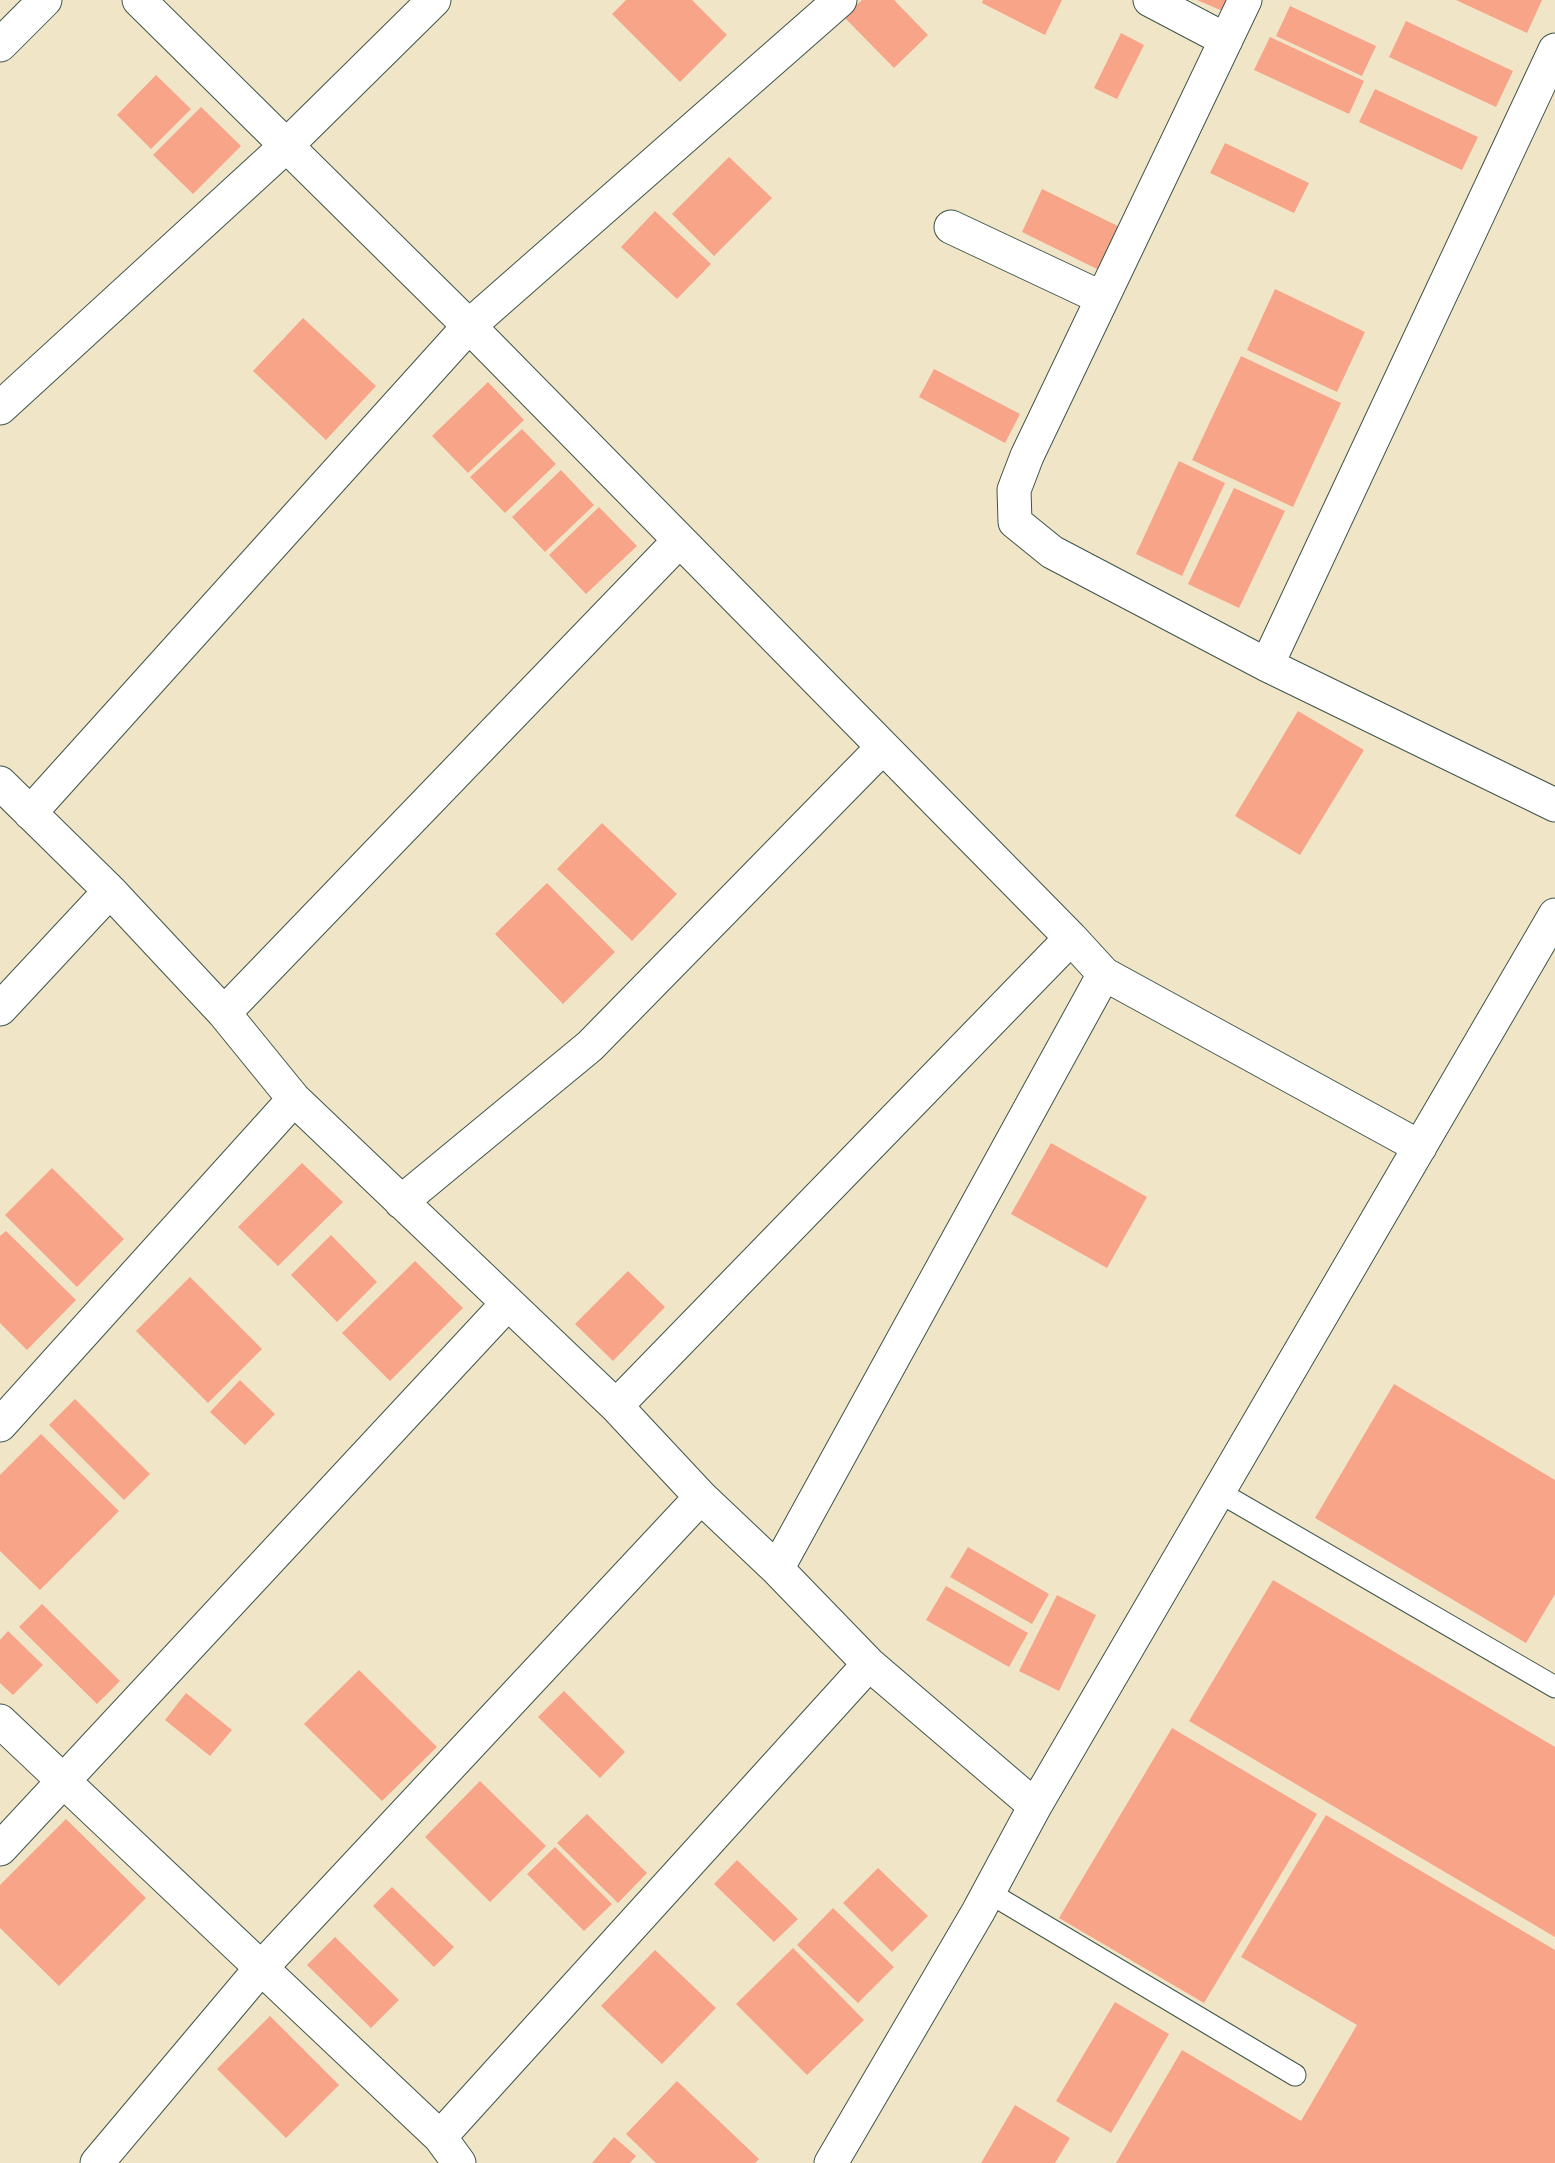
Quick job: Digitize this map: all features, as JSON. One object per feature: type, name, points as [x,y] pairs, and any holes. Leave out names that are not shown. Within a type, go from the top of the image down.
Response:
[{"type":"street","points":[[0,45],[45,0]]},
{"type":"street","points":[[139,0],[469,326],[1104,974],[1420,1147]]},
{"type":"street","points":[[0,408],[286,146],[434,0]]},
{"type":"street","points":[[30,813],[469,326],[840,0]]},
{"type":"street","points":[[1150,0],[1226,40]]},
{"type":"street","points":[[1245,0],[1027,456],[1014,490],[1015,522],[1052,552],[1267,665],[1555,805]]},
{"type":"street","points":[[1267,665],[1555,50]]},
{"type":"street","points":[[951,227],[1102,298]]},
{"type":"street","points":[[224,1013],[680,541]]},
{"type":"street","points":[[401,1202],[591,1046],[883,747]]},
{"type":"street","points":[[0,783],[110,891],[224,1013],[294,1100],[616,1406],[700,1497],[777,1569],[869,1664],[1035,1806]]},
{"type":"street","points":[[0,1009],[110,891]]},
{"type":"street","points":[[831,2163],[988,1892],[1035,1806],[1420,1147],[1551,929]]},
{"type":"street","points":[[616,1406],[1071,938]]},
{"type":"street","points":[[777,1569],[1104,974]]},
{"type":"street","points":[[0,1425],[294,1100]]},
{"type":"street","points":[[0,1849],[508,1303]]},
{"type":"street","points":[[97,2163],[261,1968],[700,1497]]},
{"type":"street","points":[[440,2137],[869,1664]]},
{"type":"street","points":[[0,1721],[440,2137],[459,2163]]},
{"type":"lane","points":[[1219,1492],[1555,1687]]},
{"type":"lane","points":[[988,1892],[1295,2075]]},
{"type":"building","points":[[626,0],[692,0],[727,35],[680,82],[612,14]]},
{"type":"building","points":[[862,0],[894,0],[928,35],[894,68],[844,17]]},
{"type":"building","points":[[983,0],[1062,0],[1045,35],[982,3]]},
{"type":"building","points":[[1197,0],[1230,0],[1225,12]]},
{"type":"building","points":[[1456,0],[1542,0],[1527,33]]},
{"type":"building","points":[[1290,6],[1376,46],[1362,76],[1276,36]]},
{"type":"building","points":[[1406,21],[1513,71],[1496,107],[1389,57]]},
{"type":"building","points":[[1121,33],[1144,45],[1117,99],[1094,88]]},
{"type":"building","points":[[1270,37],[1364,81],[1349,114],[1254,70]]},
{"type":"building","points":[[156,75],[191,109],[151,149],[117,115]]},
{"type":"building","points":[[1375,89],[1478,137],[1462,170],[1359,122]]},
{"type":"building","points":[[201,107],[241,146],[193,194],[153,155]]},
{"type":"building","points":[[1225,143],[1309,183],[1294,213],[1210,173]]},
{"type":"building","points":[[729,157],[772,198],[714,256],[672,214]]},
{"type":"building","points":[[1042,189],[1122,228],[1101,271],[1022,232]]},
{"type":"building","points":[[655,211],[711,264],[677,299],[621,247]]},
{"type":"building","points":[[1275,289],[1365,332],[1337,392],[1247,350]]},
{"type":"building","points":[[303,318],[376,386],[326,440],[253,371]]},
{"type":"building","points":[[1241,356],[1341,403],[1293,507],[1192,460]]},
{"type":"building","points":[[934,369],[1020,414],[1005,443],[919,397]]},
{"type":"building","points":[[488,382],[524,420],[468,473],[432,436]]},
{"type":"building","points":[[522,429],[556,464],[505,513],[470,477]]},
{"type":"building","points":[[1179,461],[1225,483],[1182,576],[1136,554]]},
{"type":"building","points":[[561,470],[594,505],[545,552],[512,517]]},
{"type":"building","points":[[1234,488],[1285,511],[1239,608],[1188,584]]},
{"type":"building","points":[[599,507],[637,546],[586,594],[549,555]]},
{"type":"building","points":[[1298,711],[1364,750],[1300,855],[1235,816]]},
{"type":"building","points":[[602,823],[677,894],[632,941],[557,869]]},
{"type":"building","points":[[547,883],[615,952],[563,1004],[495,934]]},
{"type":"building","points":[[1051,1143],[1147,1197],[1107,1268],[1011,1214]]},
{"type":"building","points":[[302,1163],[343,1202],[278,1266],[238,1227]]},
{"type":"building","points":[[52,1168],[124,1239],[77,1287],[5,1215]]},
{"type":"building","points":[[6,1231],[76,1300],[27,1350],[0,1323],[0,1236]]},
{"type":"building","points":[[331,1235],[377,1282],[337,1322],[291,1275]]},
{"type":"building","points":[[415,1261],[463,1308],[390,1381],[342,1333]]},
{"type":"building","points":[[628,1271],[665,1307],[613,1361],[575,1324]]},
{"type":"building","points":[[190,1277],[262,1349],[208,1403],[136,1331]]},
{"type":"building","points":[[240,1380],[275,1414],[245,1445],[210,1412]]},
{"type":"building","points":[[1394,1384],[1555,1480],[1555,1594],[1526,1643],[1315,1518]]},
{"type":"building","points":[[75,1399],[150,1474],[124,1500],[49,1425]]},
{"type":"building","points":[[41,1434],[119,1511],[40,1590],[0,1551],[0,1475]]},
{"type":"building","points":[[968,1547],[1049,1594],[1032,1624],[950,1577]]},
{"type":"building","points":[[1273,1580],[1555,1747],[1555,1937],[1189,1721]]},
{"type":"building","points":[[946,1586],[1028,1633],[1009,1667],[926,1620]]},
{"type":"building","points":[[1057,1595],[1096,1615],[1059,1691],[1019,1671]]},
{"type":"building","points":[[42,1604],[120,1681],[97,1704],[19,1627]]},
{"type":"building","points":[[8,1631],[43,1665],[13,1695],[0,1683],[0,1640]]},
{"type":"building","points":[[359,1670],[437,1747],[382,1801],[304,1724]]},
{"type":"building","points":[[564,1691],[625,1752],[600,1778],[538,1717]]},
{"type":"building","points":[[186,1693],[232,1730],[210,1756],[165,1720]]},
{"type":"building","points":[[1172,1728],[1317,1814],[1204,2003],[1059,1918]]},
{"type":"building","points":[[480,1781],[546,1846],[490,1902],[425,1837]]},
{"type":"building","points":[[587,1814],[647,1873],[618,1903],[557,1843]]},
{"type":"building","points":[[1326,1815],[1555,1950],[1555,2163],[1116,2163],[1182,2050],[1301,2121],[1357,2025],[1241,1957]]},
{"type":"building","points":[[66,1819],[146,1898],[59,1986],[0,1928],[0,1885]]},
{"type":"building","points":[[555,1847],[612,1904],[584,1931],[527,1874]]},
{"type":"building","points":[[737,1860],[798,1919],[774,1942],[714,1884]]},
{"type":"building","points":[[878,1868],[928,1916],[892,1952],[843,1903]]},
{"type":"building","points":[[392,1887],[454,1947],[434,1967],[373,1906]]},
{"type":"building","points":[[833,1908],[894,1967],[858,2003],[797,1945]]},
{"type":"building","points":[[335,1937],[399,2000],[371,2028],[307,1965]]},
{"type":"building","points":[[793,1948],[864,2020],[807,2075],[736,2004]]},
{"type":"building","points":[[655,1950],[716,2008],[662,2064],[601,2006]]},
{"type":"building","points":[[1115,2002],[1169,2034],[1111,2133],[1056,2101]]},
{"type":"building","points":[[270,2016],[339,2085],[286,2138],[217,2069]]},
{"type":"building","points":[[677,2081],[759,2159],[755,2163],[656,2163],[626,2134]]},
{"type":"building","points":[[1015,2105],[1070,2138],[1055,2163],[981,2163]]},
{"type":"building","points":[[614,2137],[636,2156],[630,2163],[592,2163]]}]
